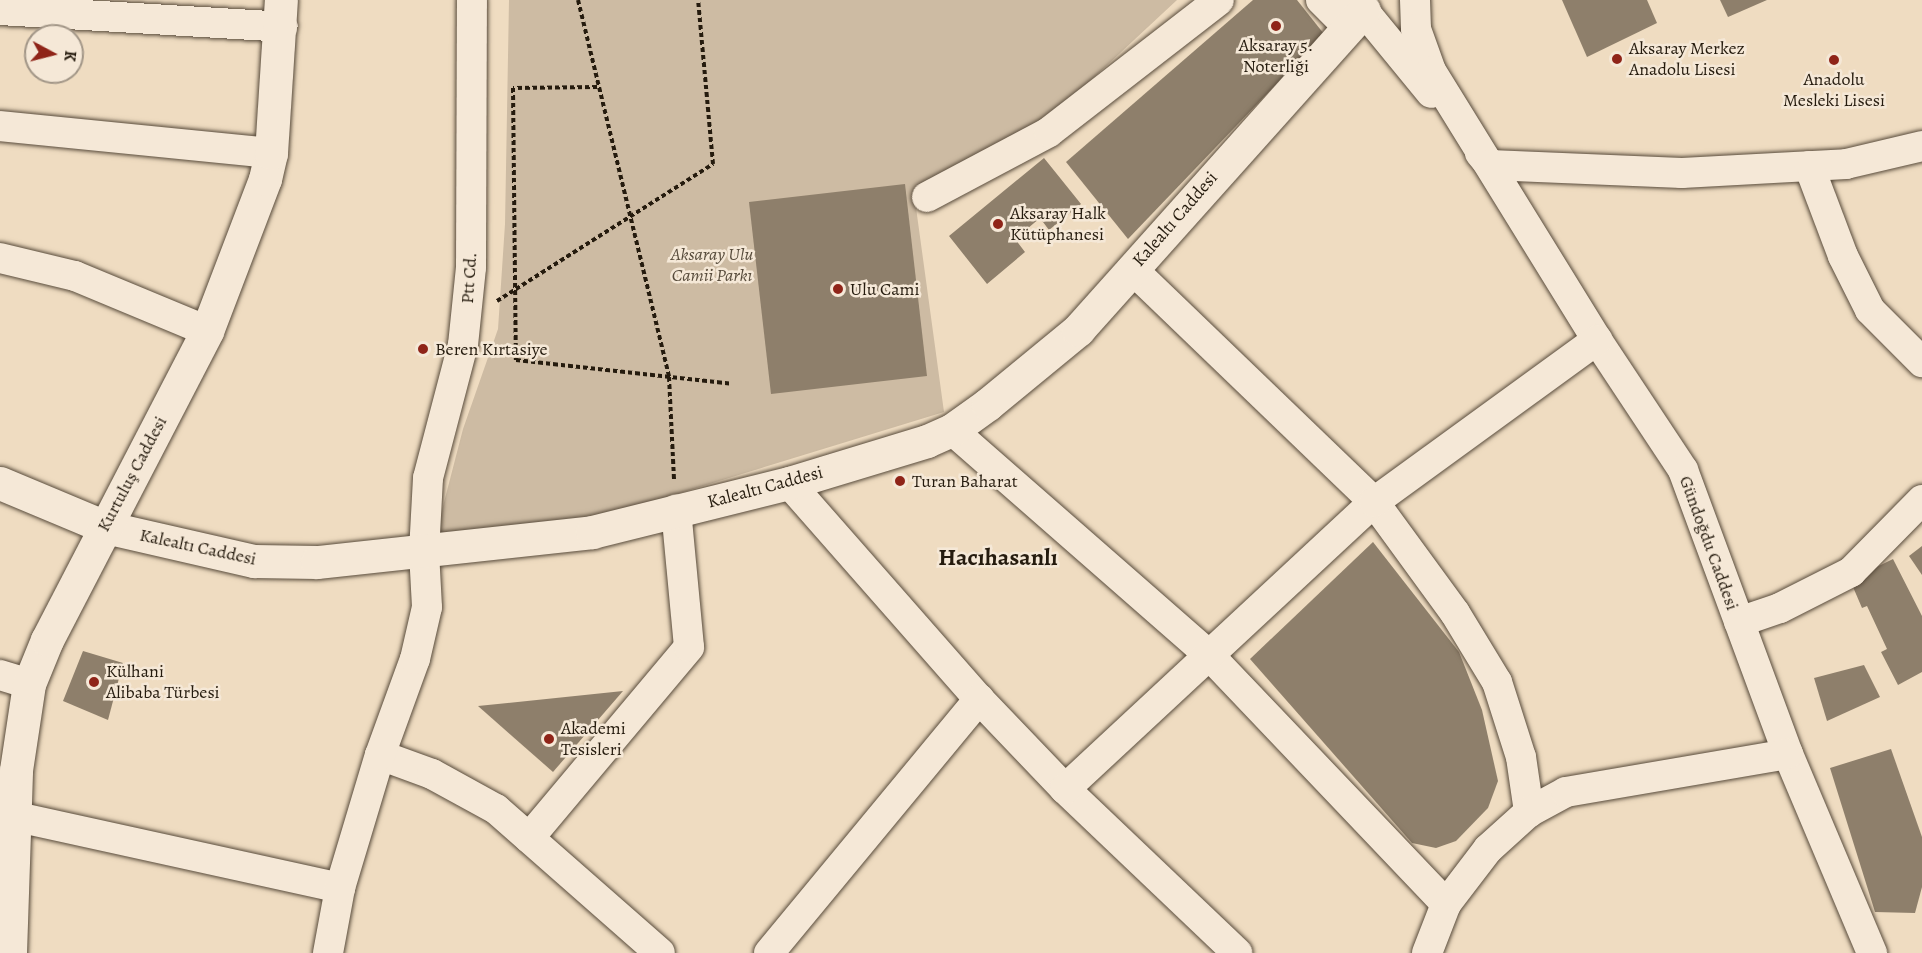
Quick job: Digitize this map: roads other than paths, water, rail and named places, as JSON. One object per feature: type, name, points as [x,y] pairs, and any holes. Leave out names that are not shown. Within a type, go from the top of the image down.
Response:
[{"type":"street","name":"Ptt Cd.","points":[[328,953],[340,888],[380,755],[415,659],[427,607],[424,552],[428,478],[463,345],[471,268],[472,0]]},
{"type":"street","points":[[927,197],[1050,132],[1219,0]]},
{"type":"street","points":[[1321,0],[1356,12],[1386,13],[1401,6],[1404,0]]},
{"type":"street","name":"Gündoğdu Caddesi","points":[[1415,0],[1416,29],[1431,71],[1597,340],[1683,470],[1788,754],[1872,953]]},
{"type":"street","points":[[0,10],[282,14]]},
{"type":"street","points":[[1356,12],[1490,165],[1682,173],[1846,164],[1922,146]]},
{"type":"street","name":"Kalealtı Caddesi","points":[[0,483],[105,527],[254,561],[317,562],[592,532],[789,483],[927,441],[952,430],[1078,330],[1356,12]]},
{"type":"street","name":"Kurtuluş Caddesi","points":[[10,953],[8,837],[20,733],[15,680],[46,640],[207,331],[265,179],[271,153],[282,14]]},
{"type":"street","points":[[0,126],[271,153]]},
{"type":"street","points":[[1809,166],[1843,256],[1870,310],[1916,348]]},
{"type":"street","points":[[0,258],[75,276],[207,331]]},
{"type":"street","points":[[1132,269],[1374,502],[1455,613],[1497,682],[1521,757],[1529,812]]},
{"type":"street","points":[[1065,789],[1374,502],[1597,340]]},
{"type":"street","points":[[952,430],[1209,656],[1446,904]]},
{"type":"street","points":[[789,483],[979,699],[1065,789],[1237,953]]},
{"type":"street","points":[[1739,622],[1780,608],[1851,572],[1922,500]]},
{"type":"street","points":[[529,838],[688,647],[676,510]]},
{"type":"street","points":[[769,953],[979,699]]},
{"type":"street","points":[[1427,953],[1446,904],[1488,849],[1529,812],[1566,792],[1788,754]]},
{"type":"street","points":[[380,755],[432,774],[496,808],[529,838],[625,941],[660,953]]},
{"type":"street","points":[[8,837],[340,888]]},
{"type":"place","name":"Aksaray 5. Noterliği","points":[[1276,26]]},
{"type":"place","name":"Aksaray Merkez Anadolu Lisesi","points":[[1617,59]]},
{"type":"place","name":"Anadolu Mesleki Lisesi","points":[[1834,60]]},
{"type":"place","name":"Aksaray Halk Kütüphanesi","points":[[998,224]]},
{"type":"place","name":"Ulu Cami","points":[[838,289]]},
{"type":"place","name":"Beren Kırtasiye","points":[[423,349]]},
{"type":"place","name":"Turan Baharat","points":[[900,481]]},
{"type":"place","name":"Külhani Alibaba Türbesi","points":[[94,682]]},
{"type":"place","name":"Akademi Tesisleri","points":[[549,739]]},
{"type":"district","name":"Hacıhasanlı","points":[[998,558]]},
{"type":"park label","name":"Aksaray Ulu Camii Parkı","points":[[712,265]]}]
